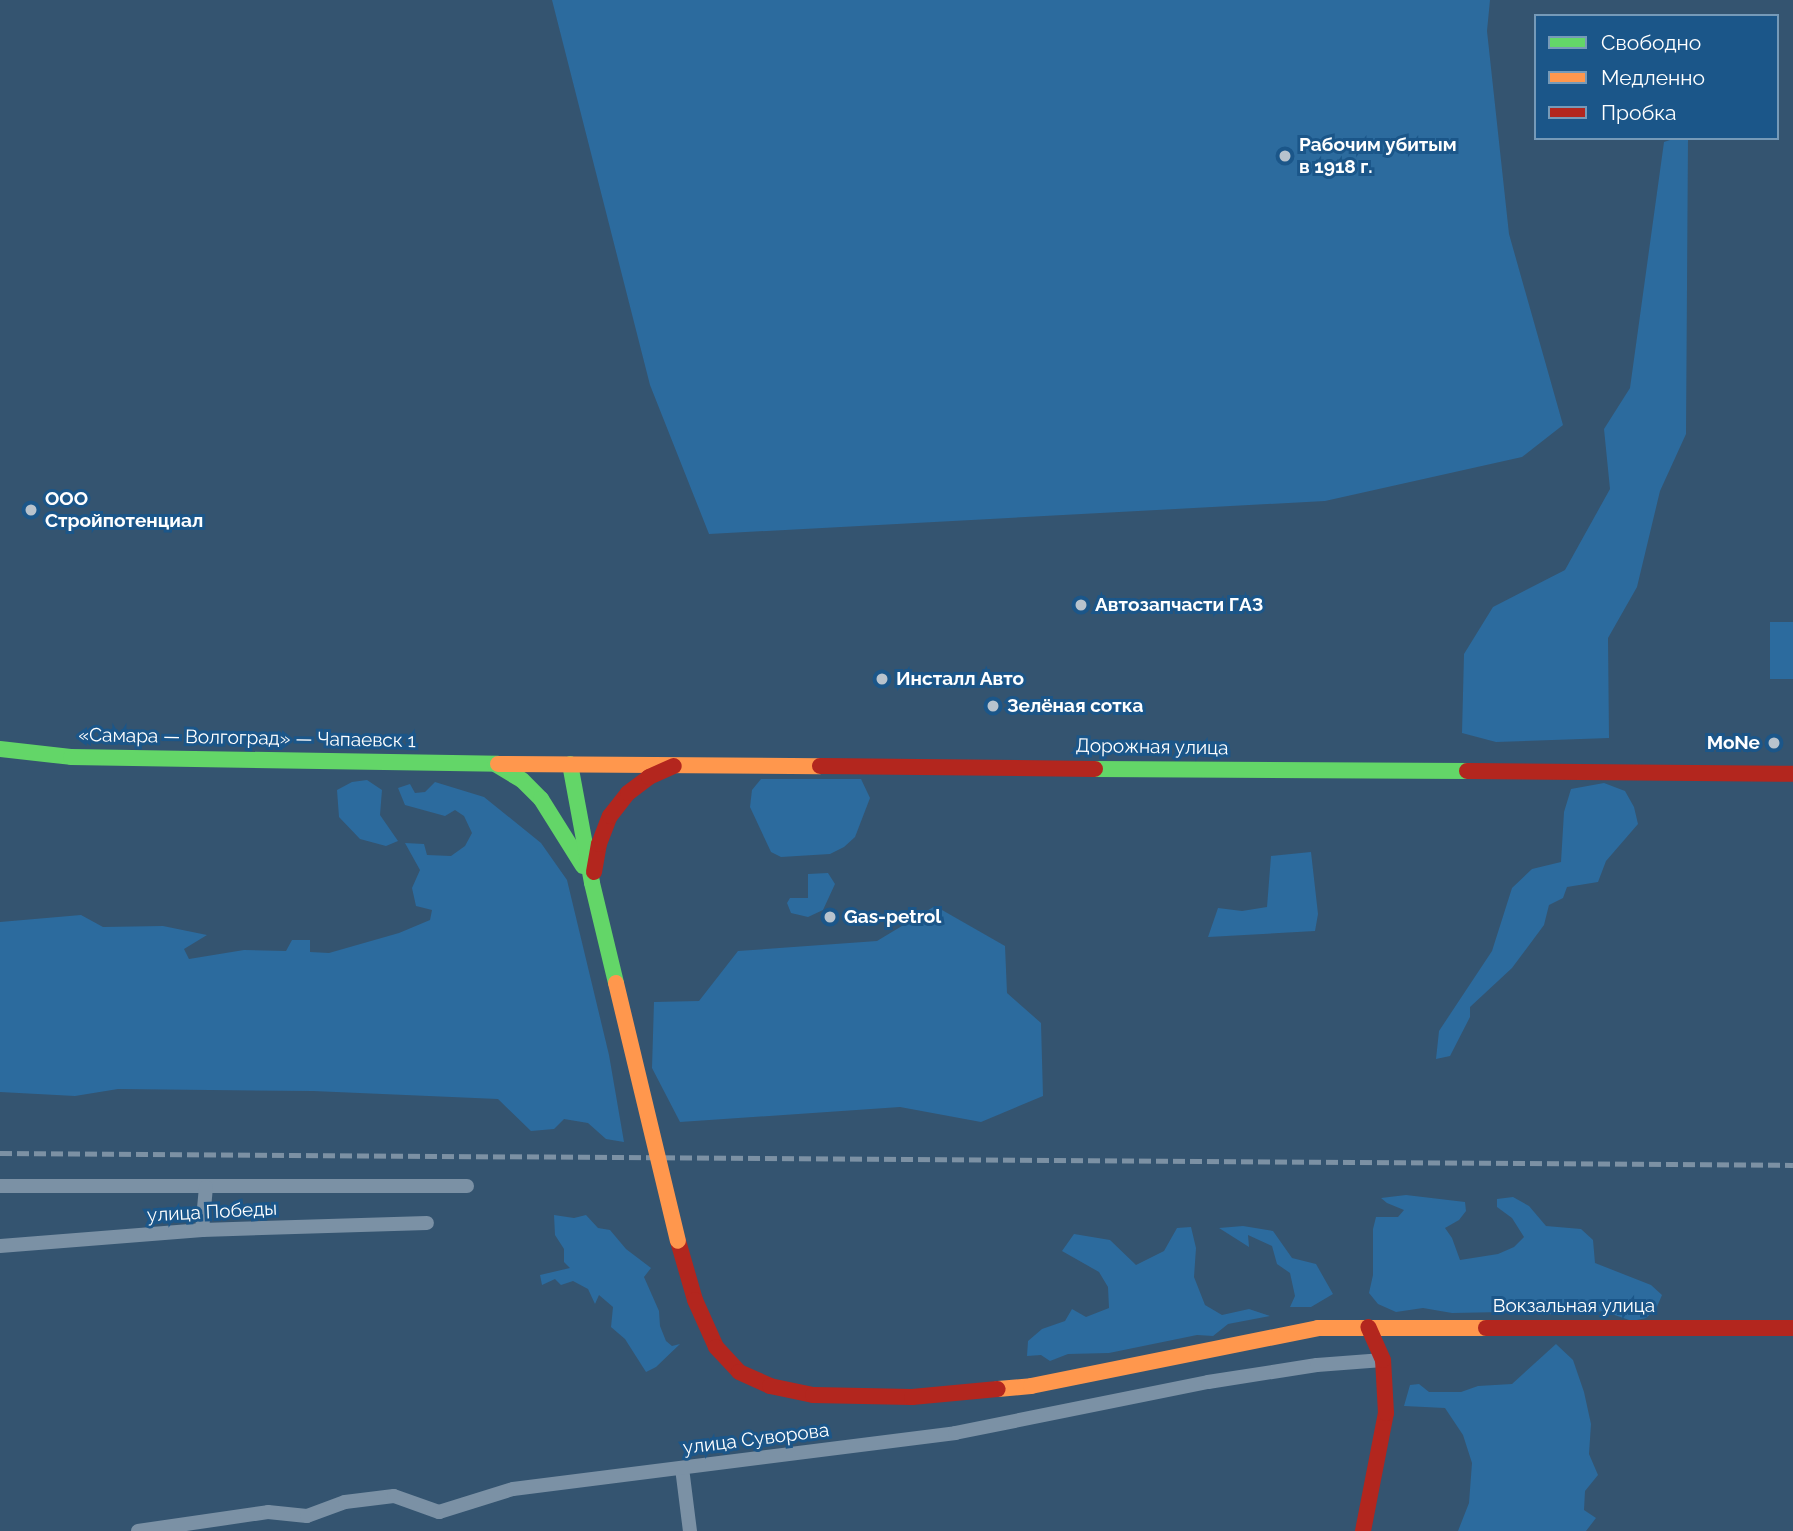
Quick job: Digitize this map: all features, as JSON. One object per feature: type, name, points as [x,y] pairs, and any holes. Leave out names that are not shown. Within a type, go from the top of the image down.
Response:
[{"type":"street","name":"«Самара — Волгоград» — Чапаевск 1","points":[[0,749],[127,759],[570,764]]},
{"type":"street","points":[[494,763],[522,780],[541,799],[563,830],[592,883]]},
{"type":"street","points":[[592,883],[599,844],[610,816],[628,793],[649,777],[680,763]]},
{"type":"street","points":[[570,764],[592,883]]},
{"type":"street","name":"Дорожная улица","points":[[570,764],[1793,774]]},
{"type":"street","name":"Вокзальная улица","points":[[592,883],[678,1241],[695,1300],[716,1346],[739,1372],[769,1386],[813,1395],[912,1397],[1031,1386],[1318,1328],[1793,1328]]},
{"type":"street","points":[[0,1186],[467,1186]]},
{"type":"street","points":[[202,1230],[206,1187]]},
{"type":"street","name":"улица Победы","points":[[0,1246],[202,1230],[427,1223]]},
{"type":"street","points":[[1362,1327],[1383,1360],[1386,1413],[1363,1531]]},
{"type":"street","name":"улица Суворова","points":[[138,1531],[268,1512],[307,1516],[345,1502],[394,1496],[439,1511],[513,1489],[955,1433],[1208,1382],[1317,1365],[1383,1360]]},
{"type":"street","points":[[682,1468],[690,1531]]},
{"type":"street","points":[[307,1516],[309,1531]]},
{"type":"shaded area","points":[[552,0],[1490,0],[1487,31],[1509,234],[1563,425],[1522,457],[1325,501],[709,534],[650,385]]},
{"type":"shaded area","points":[[1688,140],[1686,434],[1660,491],[1637,587],[1608,638],[1609,738],[1496,742],[1462,733],[1464,654],[1493,607],[1565,570],[1610,489],[1604,429],[1630,388],[1664,142]]},
{"type":"shaded area","points":[[1770,622],[1793,622],[1793,679],[1770,679]]},
{"type":"shaded area","points":[[761,779],[861,779],[870,798],[855,837],[844,847],[830,854],[781,857],[771,852],[750,807],[752,790]]},
{"type":"shaded area","points":[[367,780],[382,790],[380,815],[398,841],[386,846],[360,839],[339,817],[337,790],[352,782]]},
{"type":"shaded area","points":[[435,782],[484,797],[541,843],[567,880],[609,1055],[624,1142],[606,1139],[588,1123],[564,1119],[554,1129],[531,1131],[498,1099],[313,1091],[118,1089],[75,1096],[0,1092],[0,922],[81,915],[103,927],[163,926],[207,935],[184,949],[189,959],[244,950],[286,951],[292,940],[310,940],[310,952],[329,953],[399,933],[430,920],[432,910],[416,906],[412,888],[420,870],[405,843],[424,844],[427,855],[451,856],[465,846],[472,833],[464,816],[455,810],[445,816],[405,805],[398,788],[410,784],[415,793],[425,792]]},
{"type":"shaded area","points":[[1604,783],[1625,791],[1634,807],[1638,824],[1606,861],[1598,882],[1567,887],[1563,898],[1549,905],[1544,925],[1512,968],[1470,1007],[1470,1017],[1450,1056],[1436,1059],[1439,1031],[1492,951],[1512,888],[1532,869],[1561,862],[1564,812],[1571,789]]},
{"type":"shaded area","points":[[1311,852],[1318,914],[1315,931],[1208,937],[1218,908],[1242,911],[1267,907],[1271,856]]},
{"type":"shaded area","points":[[828,873],[835,884],[823,910],[808,917],[791,913],[787,903],[790,898],[808,898],[808,874]]},
{"type":"shaded area","points":[[935,906],[1005,946],[1007,993],[1041,1023],[1043,1096],[981,1122],[900,1107],[680,1122],[652,1068],[654,1002],[699,1001],[738,951],[877,941]]},
{"type":"shaded area","points":[[1406,1195],[1465,1202],[1466,1211],[1459,1220],[1445,1228],[1460,1260],[1498,1254],[1514,1247],[1524,1237],[1512,1218],[1497,1207],[1497,1199],[1513,1197],[1529,1206],[1546,1226],[1581,1229],[1593,1240],[1595,1263],[1651,1285],[1662,1295],[1656,1309],[1646,1318],[1632,1321],[1603,1311],[1591,1313],[1571,1309],[1564,1315],[1527,1313],[1515,1307],[1503,1312],[1452,1313],[1423,1308],[1396,1312],[1378,1304],[1369,1293],[1373,1275],[1373,1229],[1376,1217],[1398,1217],[1404,1210],[1381,1198]]},
{"type":"shaded area","points":[[554,1215],[574,1218],[586,1215],[598,1228],[610,1230],[626,1249],[651,1268],[644,1277],[659,1311],[660,1326],[666,1341],[672,1346],[680,1344],[656,1367],[646,1372],[625,1339],[611,1327],[613,1307],[599,1295],[595,1304],[588,1289],[573,1281],[561,1285],[555,1279],[542,1285],[540,1275],[570,1268],[564,1262],[564,1249],[555,1235]]},
{"type":"shaded area","points":[[1243,1226],[1273,1231],[1292,1258],[1316,1264],[1333,1294],[1311,1307],[1290,1307],[1295,1296],[1290,1273],[1277,1264],[1272,1246],[1248,1235],[1249,1247],[1219,1228]]},
{"type":"shaded area","points":[[1191,1227],[1196,1248],[1194,1277],[1205,1305],[1222,1315],[1249,1309],[1270,1316],[1228,1324],[1213,1336],[1197,1335],[1109,1353],[1068,1354],[1050,1361],[1041,1355],[1027,1356],[1028,1341],[1042,1329],[1065,1321],[1072,1309],[1086,1317],[1109,1308],[1108,1287],[1099,1272],[1062,1251],[1074,1234],[1110,1240],[1136,1265],[1164,1251],[1177,1228]]},
{"type":"shaded area","points":[[1556,1344],[1573,1360],[1584,1392],[1591,1424],[1589,1454],[1598,1475],[1585,1491],[1584,1510],[1596,1518],[1586,1531],[1458,1531],[1469,1503],[1472,1463],[1463,1435],[1445,1408],[1404,1406],[1410,1385],[1419,1384],[1429,1392],[1461,1392],[1478,1386],[1512,1384]]},
{"type":"railway","points":[[0,1153],[1793,1165]]},
{"type":"traffic: fast","points":[[0,749],[71,757],[498,764]]},
{"type":"traffic: fast","points":[[495,764],[522,780],[541,799],[583,866]]},
{"type":"traffic: fast","points":[[570,764],[592,883],[616,983]]},
{"type":"traffic: fast","points":[[1095,769],[1467,771]]},
{"type":"traffic: slow","points":[[498,764],[820,766]]},
{"type":"traffic: slow","points":[[616,983],[678,1241]]},
{"type":"traffic: slow","points":[[998,1389],[1031,1386],[1318,1328],[1486,1328]]},
{"type":"traffic: jam","points":[[594,872],[599,844],[610,816],[628,793],[649,777],[674,766]]},
{"type":"traffic: jam","points":[[820,766],[1095,769]]},
{"type":"traffic: jam","points":[[1467,771],[1793,774]]},
{"type":"traffic: jam","points":[[678,1241],[695,1300],[716,1347],[739,1372],[770,1386],[813,1395],[912,1397],[998,1389]]},
{"type":"traffic: jam","points":[[1363,1531],[1386,1413],[1383,1360],[1368,1327]]},
{"type":"traffic: jam","points":[[1486,1328],[1793,1328]]},
{"type":"place","name":"Рабочим убитым в 1918 г.","points":[[1285,156]]},
{"type":"place","name":"ООО Стройпотенциал","points":[[31,510]]},
{"type":"place","name":"Автозапчасти ГАЗ","points":[[1081,605]]},
{"type":"place","name":"Инсталл Авто","points":[[882,679]]},
{"type":"place","name":"Зелёная сотка","points":[[993,706]]},
{"type":"place","name":"MoNe","points":[[1774,743]]},
{"type":"place","name":"Gas-petrol","points":[[830,917]]}]
